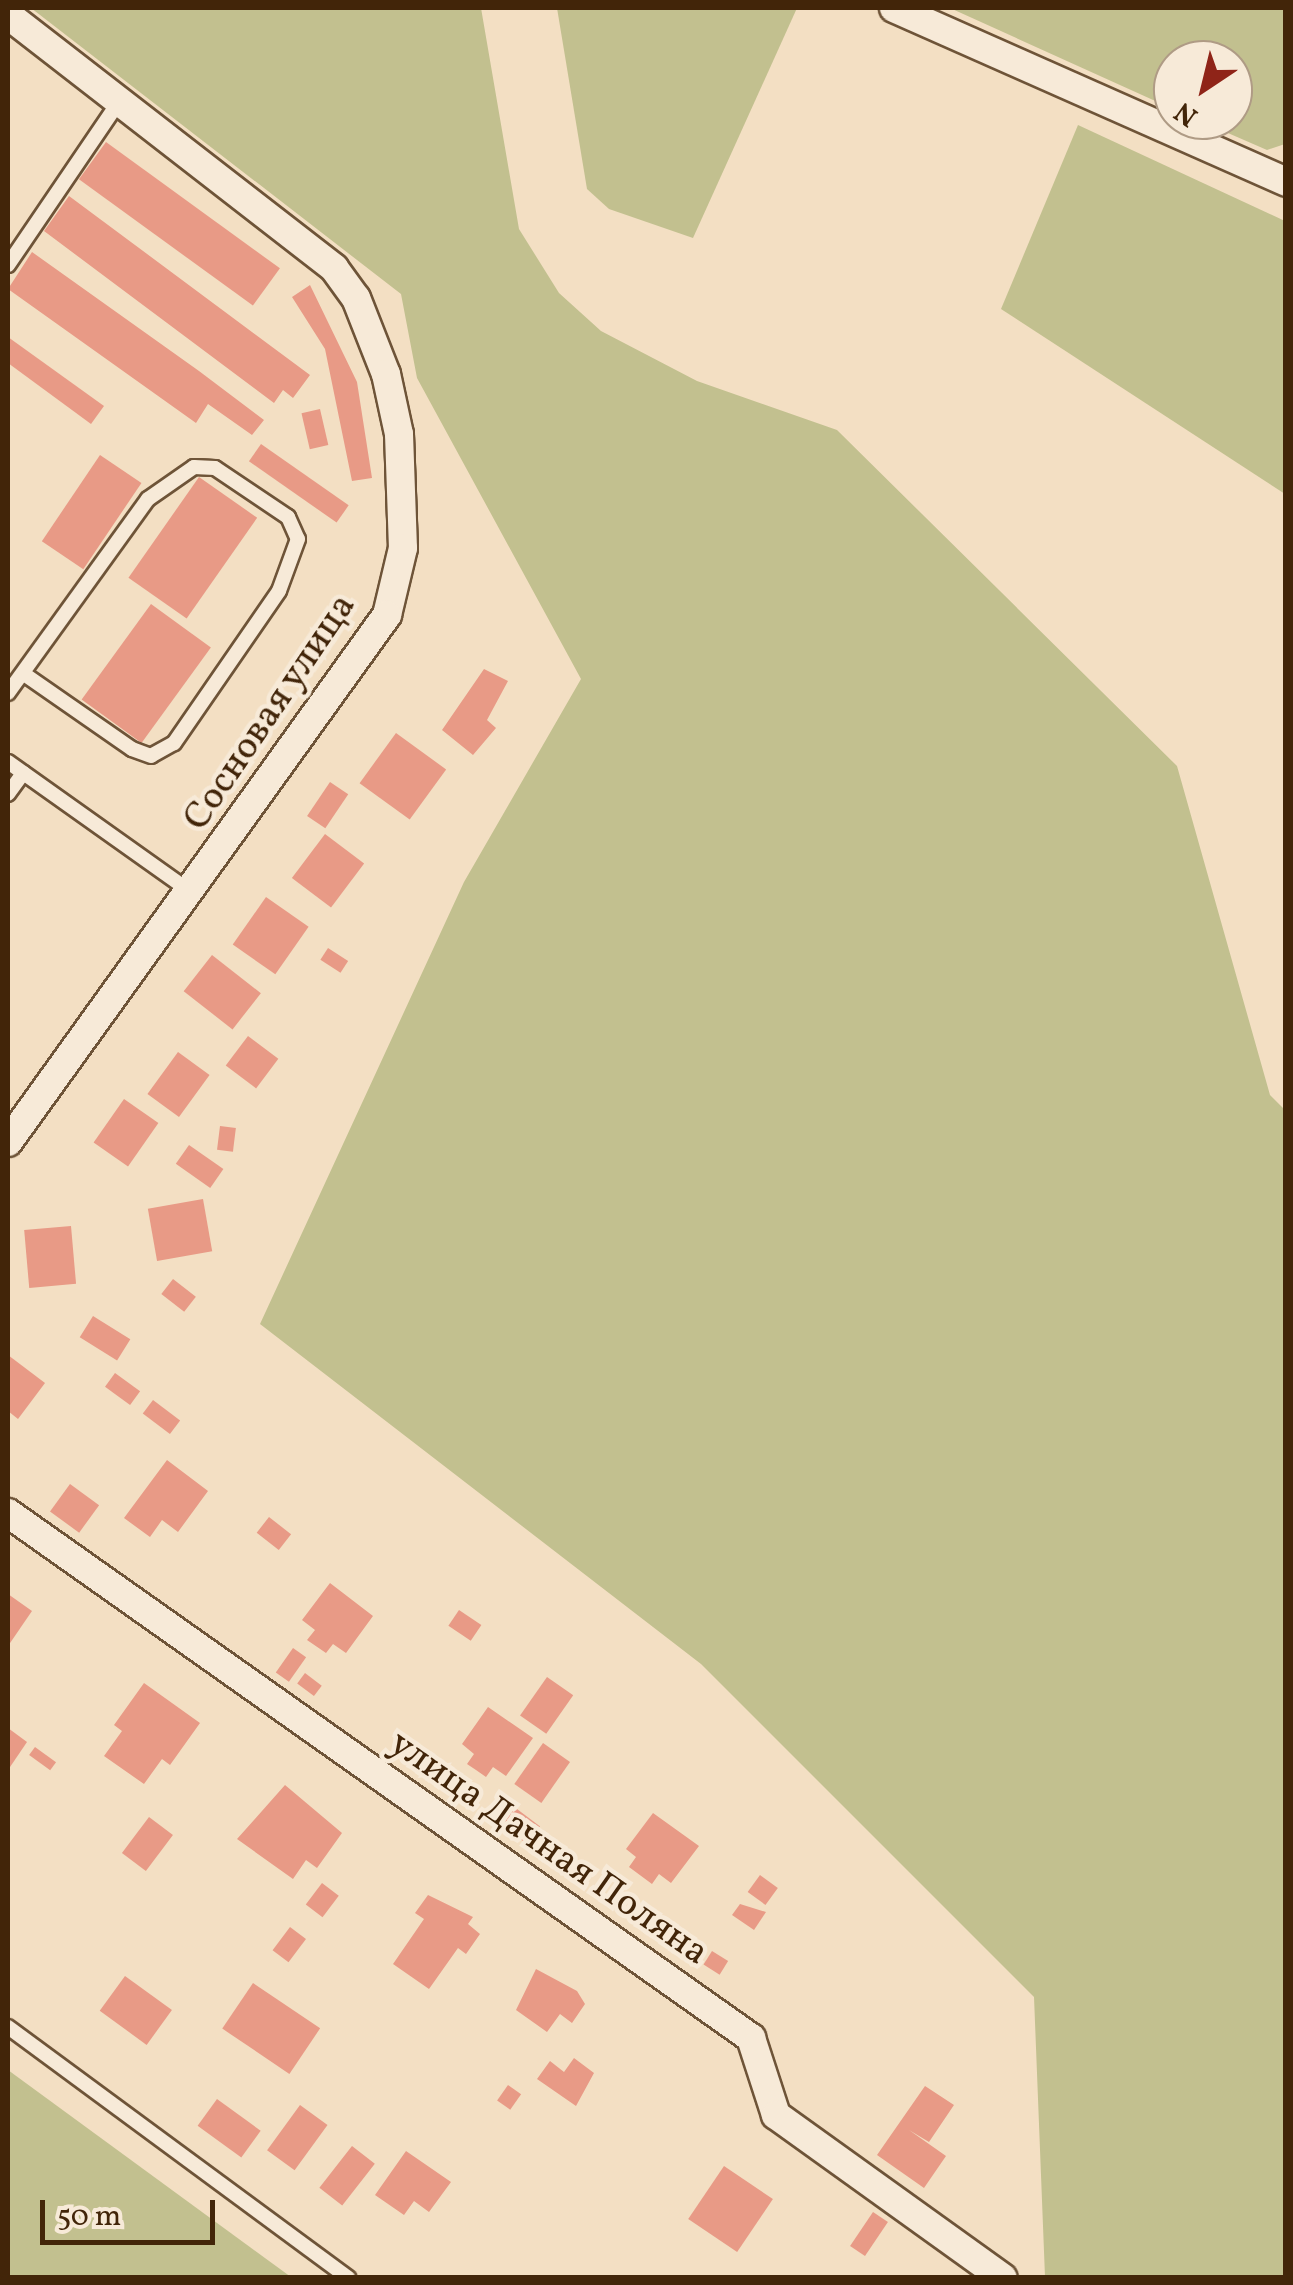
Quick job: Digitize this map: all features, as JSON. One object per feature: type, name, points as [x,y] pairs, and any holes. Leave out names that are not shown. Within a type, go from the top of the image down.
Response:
[{"type":"street","points":[[894,8],[1286,182]]},
{"type":"street","name":"Сосновая улица","points":[[8,1142],[192,893],[387,615],[404,548],[399,434],[369,330],[334,268],[11,14]]},
{"type":"street","name":"улица Дачная Поляна","points":[[8,1513],[751,2038],[776,2116],[1003,2278]]},
{"type":"lane","points":[[8,265],[122,98]]},
{"type":"lane","points":[[8,693],[148,499],[194,468],[216,468],[288,517],[298,539],[279,591],[174,743],[151,756],[132,749],[24,674]]},
{"type":"lane","points":[[8,762],[192,893]]},
{"type":"lane","points":[[8,794],[23,772]]},
{"type":"lane","points":[[8,2027],[349,2278]]},
{"type":"shaded area","points":[[31,8],[481,8],[519,229],[559,293],[601,331],[697,381],[837,430],[1177,766],[1270,1095],[1285,1110],[1285,2277],[1045,2277],[1034,1997],[701,1664],[260,1324],[464,882],[581,679],[417,378],[401,294]]},
{"type":"shaded area","points":[[557,8],[797,8],[693,238],[609,209],[587,189]]},
{"type":"shaded area","points":[[950,8],[1285,8],[1285,144],[1267,150],[1244,140],[1253,140],[1253,40],[1153,40],[1153,100]]},
{"type":"shaded area","points":[[1078,125],[1285,221],[1285,494],[1001,309]]},
{"type":"shaded area","points":[[8,2070],[291,2277],[8,2277]]},
{"type":"building","points":[[106,142],[280,268],[253,306],[79,179]]},
{"type":"building","points":[[69,196],[310,375],[293,398],[283,390],[274,403],[44,231]]},
{"type":"building","points":[[32,252],[264,420],[252,435],[208,404],[196,423],[8,289]]},
{"type":"building","points":[[310,285],[357,382],[372,478],[352,481],[325,349],[292,297]]},
{"type":"building","points":[[8,337],[104,406],[91,424],[8,363]]},
{"type":"building","points":[[320,409],[328,445],[310,449],[301,413]]},
{"type":"building","points":[[261,444],[349,505],[337,523],[249,461]]},
{"type":"building","points":[[100,455],[141,483],[83,569],[42,541]]},
{"type":"building","points":[[199,477],[257,518],[187,618],[128,578]]},
{"type":"building","points":[[151,604],[211,647],[142,743],[82,699]]},
{"type":"building","points":[[484,669],[508,681],[487,720],[496,728],[473,755],[442,730]]},
{"type":"building","points":[[396,733],[446,769],[410,820],[360,783]]},
{"type":"building","points":[[330,782],[348,794],[325,828],[307,816]]},
{"type":"building","points":[[325,834],[364,863],[331,907],[292,878]]},
{"type":"building","points":[[266,897],[309,927],[275,974],[233,945]]},
{"type":"building","points":[[328,948],[348,961],[341,973],[320,960]]},
{"type":"building","points":[[212,955],[261,993],[233,1029],[184,991]]},
{"type":"building","points":[[248,1036],[278,1059],[256,1088],[226,1066]]},
{"type":"building","points":[[178,1052],[210,1075],[179,1117],[147,1094]]},
{"type":"building","points":[[124,1099],[158,1123],[128,1167],[94,1142]]},
{"type":"building","points":[[220,1126],[236,1128],[233,1152],[217,1150]]},
{"type":"building","points":[[189,1145],[223,1169],[210,1188],[176,1164]]},
{"type":"building","points":[[203,1199],[212,1251],[157,1261],[148,1209]]},
{"type":"building","points":[[71,1226],[76,1284],[29,1288],[24,1230]]},
{"type":"building","points":[[173,1279],[196,1297],[184,1312],[161,1294]]},
{"type":"building","points":[[93,1316],[130,1339],[117,1361],[80,1337]]},
{"type":"building","points":[[8,1355],[45,1383],[18,1419],[8,1411]]},
{"type":"building","points":[[115,1373],[140,1391],[130,1405],[105,1387]]},
{"type":"building","points":[[153,1400],[180,1420],[170,1434],[143,1414]]},
{"type":"building","points":[[167,1460],[208,1491],[178,1532],[162,1520],[150,1537],[124,1518]]},
{"type":"building","points":[[70,1484],[99,1505],[79,1533],[50,1512]]},
{"type":"building","points":[[269,1517],[291,1534],[279,1550],[257,1533]]},
{"type":"building","points":[[330,1583],[373,1616],[346,1653],[333,1644],[326,1653],[307,1640],[315,1630],[302,1620]]},
{"type":"building","points":[[8,1594],[32,1611],[8,1646]]},
{"type":"building","points":[[459,1610],[481,1625],[471,1641],[448,1626]]},
{"type":"building","points":[[293,1648],[306,1657],[289,1682],[276,1673]]},
{"type":"building","points":[[305,1673],[322,1686],[314,1696],[297,1683]]},
{"type":"building","points":[[547,1677],[573,1695],[546,1734],[520,1716]]},
{"type":"building","points":[[144,1683],[200,1723],[170,1765],[162,1759],[144,1784],[104,1756],[122,1731],[114,1725]]},
{"type":"building","points":[[488,1707],[533,1738],[506,1776],[493,1767],[486,1777],[467,1764],[474,1754],[462,1744]]},
{"type":"building","points":[[8,1728],[27,1742],[8,1770]]},
{"type":"building","points":[[543,1743],[570,1762],[541,1803],[514,1784]]},
{"type":"building","points":[[35,1747],[56,1762],[50,1770],[29,1755]]},
{"type":"building","points":[[285,1785],[342,1833],[317,1868],[306,1860],[293,1879],[237,1839]]},
{"type":"building","points":[[513,1806],[540,1826],[527,1844],[500,1824]]},
{"type":"building","points":[[653,1813],[699,1846],[671,1883],[659,1874],[652,1884],[629,1867],[636,1857],[626,1849]]},
{"type":"building","points":[[149,1817],[173,1835],[146,1871],[122,1853]]},
{"type":"building","points":[[550,1845],[567,1858],[557,1870],[540,1858]]},
{"type":"building","points":[[760,1875],[778,1888],[765,1905],[748,1892]]},
{"type":"building","points":[[322,1883],[339,1896],[323,1917],[306,1905]]},
{"type":"building","points":[[428,1895],[473,1917],[468,1924],[480,1934],[466,1954],[458,1948],[429,1989],[393,1964],[424,1919],[415,1913]]},
{"type":"building","points":[[740,1904],[766,1912],[754,1930],[732,1915]]},
{"type":"building","points":[[290,1927],[306,1939],[289,1962],[273,1950]]},
{"type":"building","points":[[712,1951],[728,1961],[720,1975],[704,1965]]},
{"type":"building","points":[[536,1969],[577,1991],[585,2004],[572,2023],[560,2014],[547,2032],[516,2010]]},
{"type":"building","points":[[125,1976],[172,2010],[147,2045],[100,2011]]},
{"type":"building","points":[[253,1983],[320,2028],[289,2074],[222,2029]]},
{"type":"building","points":[[574,2058],[594,2073],[576,2106],[537,2079],[550,2061],[564,2072]]},
{"type":"building","points":[[508,2085],[521,2094],[510,2110],[497,2101]]},
{"type":"building","points":[[925,2086],[954,2105],[929,2142],[909,2130],[946,2156],[924,2188],[877,2155]]},
{"type":"building","points":[[217,2099],[261,2131],[241,2157],[198,2126]]},
{"type":"building","points":[[300,2105],[328,2125],[295,2170],[267,2150]]},
{"type":"building","points":[[352,2146],[375,2164],[342,2206],[319,2188]]},
{"type":"building","points":[[406,2151],[451,2182],[429,2212],[414,2201],[404,2215],[375,2195]]},
{"type":"building","points":[[724,2166],[773,2199],[737,2252],[688,2219]]},
{"type":"building","points":[[873,2212],[888,2222],[865,2256],[850,2246]]}]
